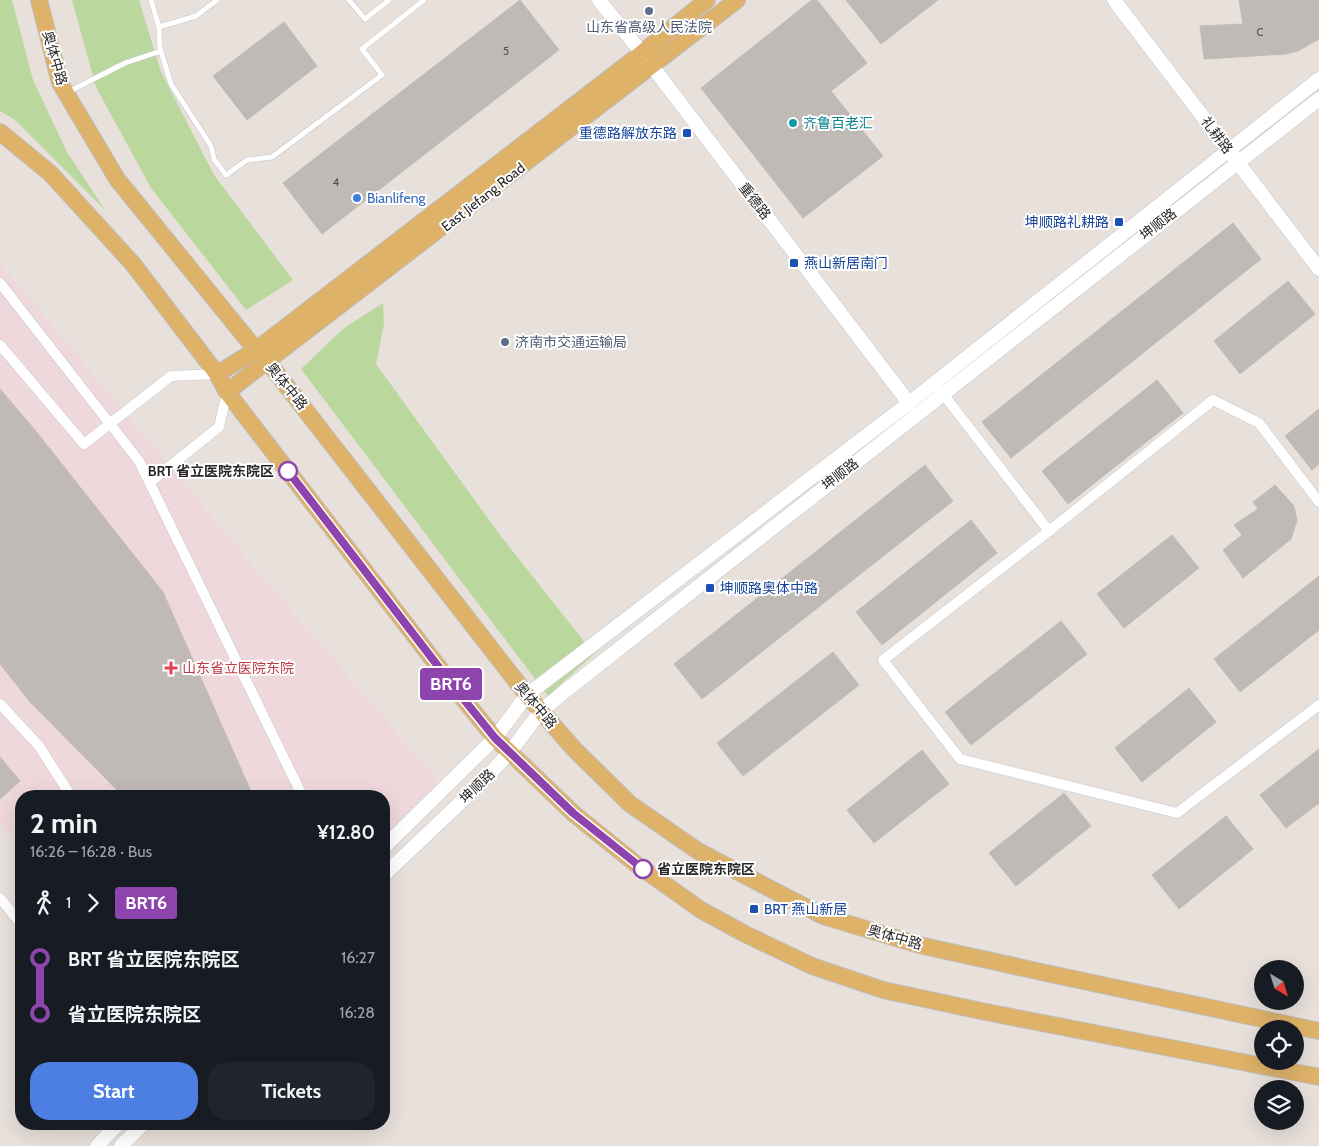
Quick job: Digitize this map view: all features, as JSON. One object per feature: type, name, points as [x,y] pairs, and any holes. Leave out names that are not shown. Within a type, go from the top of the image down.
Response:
[{"type":"main road","name":"奥体中路","points":[[39,0],[60,83],[117,179],[256,350],[268,362],[527,695],[574,749],[630,804],[698,851],[823,916],[919,945],[1319,1031]]},
{"type":"main road","name":"East Jiefang Road","points":[[217,374],[256,350],[642,53],[707,0]]},
{"type":"main road","name":"East Jiefang Road","points":[[228,392],[737,0]]},
{"type":"main road","points":[[0,132],[50,173],[126,257],[495,738],[573,813],[636,864],[701,910],[745,934],[812,966],[883,990],[986,1012],[1319,1076]]},
{"type":"street","name":"重德路","points":[[599,0],[642,53],[909,403]]},
{"type":"street","name":"礼耕路","points":[[1114,0],[1319,269]]},
{"type":"street","name":"坤顺路","points":[[390,869],[484,781],[510,752],[541,711],[1229,150],[1319,80]]},
{"type":"street","name":"坤顺路","points":[[390,841],[495,738],[527,695],[909,403],[939,388],[1319,99]]},
{"type":"street","points":[[0,283],[139,461],[300,790]]},
{"type":"street","points":[[0,345],[84,444],[171,376],[217,374]]},
{"type":"street","points":[[939,388],[1048,531]]},
{"type":"street","points":[[150,482],[219,427],[228,392]]},
{"type":"street","points":[[1319,502],[1259,423],[1213,400],[883,660],[960,759],[1177,812],[1319,705]]},
{"type":"street","points":[[0,704],[39,746],[67,790]]},
{"type":"street","points":[[0,898],[15,916]]},
{"type":"street","points":[[97,1146],[112,1130]]},
{"type":"street","points":[[122,1146],[137,1130]]},
{"type":"lane","points":[[151,0],[159,27],[161,51],[171,84],[211,146],[214,159],[226,175],[247,160],[272,157],[382,75],[362,49],[424,0]]},
{"type":"lane","points":[[159,27],[196,16],[217,0]]},
{"type":"lane","points":[[350,0],[365,19],[390,0]]},
{"type":"lane","points":[[66,93],[126,63],[161,51]]},
{"type":"shaded area","name":"山东省立医院东院","points":[[0,263],[238,548],[444,788],[390,846],[390,790],[15,790],[15,840],[0,824]]},
{"type":"green space","points":[[0,0],[12,0],[33,80],[67,152],[105,210],[15,120],[0,111]]},
{"type":"green space","points":[[72,0],[139,0],[161,72],[214,175],[293,280],[246,310],[151,188],[96,87]]},
{"type":"green space","points":[[383,303],[384,324],[376,364],[500,535],[594,654],[548,696],[301,369],[344,328]]},
{"type":"building","points":[[520,0],[559,50],[322,234],[283,183]]},
{"type":"building","name":"齐鲁百老汇","points":[[812,0],[817,0],[867,63],[831,91],[883,156],[803,218],[701,88]]},
{"type":"building","points":[[846,0],[938,0],[881,44]]},
{"type":"building","points":[[1239,0],[1319,0],[1319,39],[1298,51],[1286,54],[1204,59],[1200,26],[1243,24]]},
{"type":"building","points":[[284,22],[317,66],[247,120],[213,76]]},
{"type":"building","points":[[1233,223],[1261,259],[1011,458],[982,422]]},
{"type":"building","points":[[1288,281],[1315,314],[1240,374],[1214,341]]},
{"type":"building","points":[[1157,380],[1183,413],[1068,504],[1042,471]]},
{"type":"building","points":[[0,389],[35,430],[163,592],[250,790],[117,790],[31,703],[0,664]]},
{"type":"building","points":[[1319,409],[1319,464],[1312,470],[1285,436]]},
{"type":"building","points":[[925,465],[953,501],[702,699],[674,664]]},
{"type":"building","points":[[1275,485],[1294,506],[1297,520],[1291,539],[1243,578],[1223,550],[1242,535],[1234,525],[1258,509],[1253,502]]},
{"type":"building","points":[[971,520],[997,553],[882,645],[856,612]]},
{"type":"building","points":[[1172,535],[1199,568],[1124,628],[1097,594]]},
{"type":"building","points":[[1319,576],[1319,630],[1240,692],[1214,659]]},
{"type":"building","points":[[1061,621],[1087,654],[971,745],[945,712]]},
{"type":"building","points":[[833,652],[859,685],[743,776],[717,743]]},
{"type":"building","points":[[1189,688],[1216,722],[1142,782],[1115,748]]},
{"type":"building","points":[[1319,749],[1319,803],[1286,828],[1260,795]]},
{"type":"building","points":[[922,750],[949,784],[874,843],[847,810]]},
{"type":"building","points":[[0,757],[20,781],[0,799]]},
{"type":"building","points":[[1064,793],[1091,826],[1016,886],[989,853]]},
{"type":"building","points":[[1226,816],[1253,849],[1179,909],[1152,875]]},
{"type":"bus line","name":"BRT6","points":[[288,471],[495,738],[573,813],[643,869]]},
{"type":"place","name":"山东省高级人民法院","points":[[649,11]]},
{"type":"place","name":"齐鲁百老汇","points":[[793,123]]},
{"type":"place","name":"重德路解放东路","points":[[687,133]]},
{"type":"place","name":"Bianlifeng","points":[[357,198]]},
{"type":"place","name":"坤顺路礼耕路","points":[[1119,222]]},
{"type":"place","name":"燕山新居南门","points":[[794,263]]},
{"type":"place","name":"济南市交通运输局","points":[[505,342]]},
{"type":"place","name":"BRT 省立医院东院区","points":[[288,471]]},
{"type":"place","name":"坤顺路奥体中路","points":[[710,588]]},
{"type":"place","name":"山东省立医院东院","points":[[171,668]]},
{"type":"place","name":"省立医院东院区","points":[[643,869]]},
{"type":"place","name":"BRT 燕山新居","points":[[754,909]]}]
